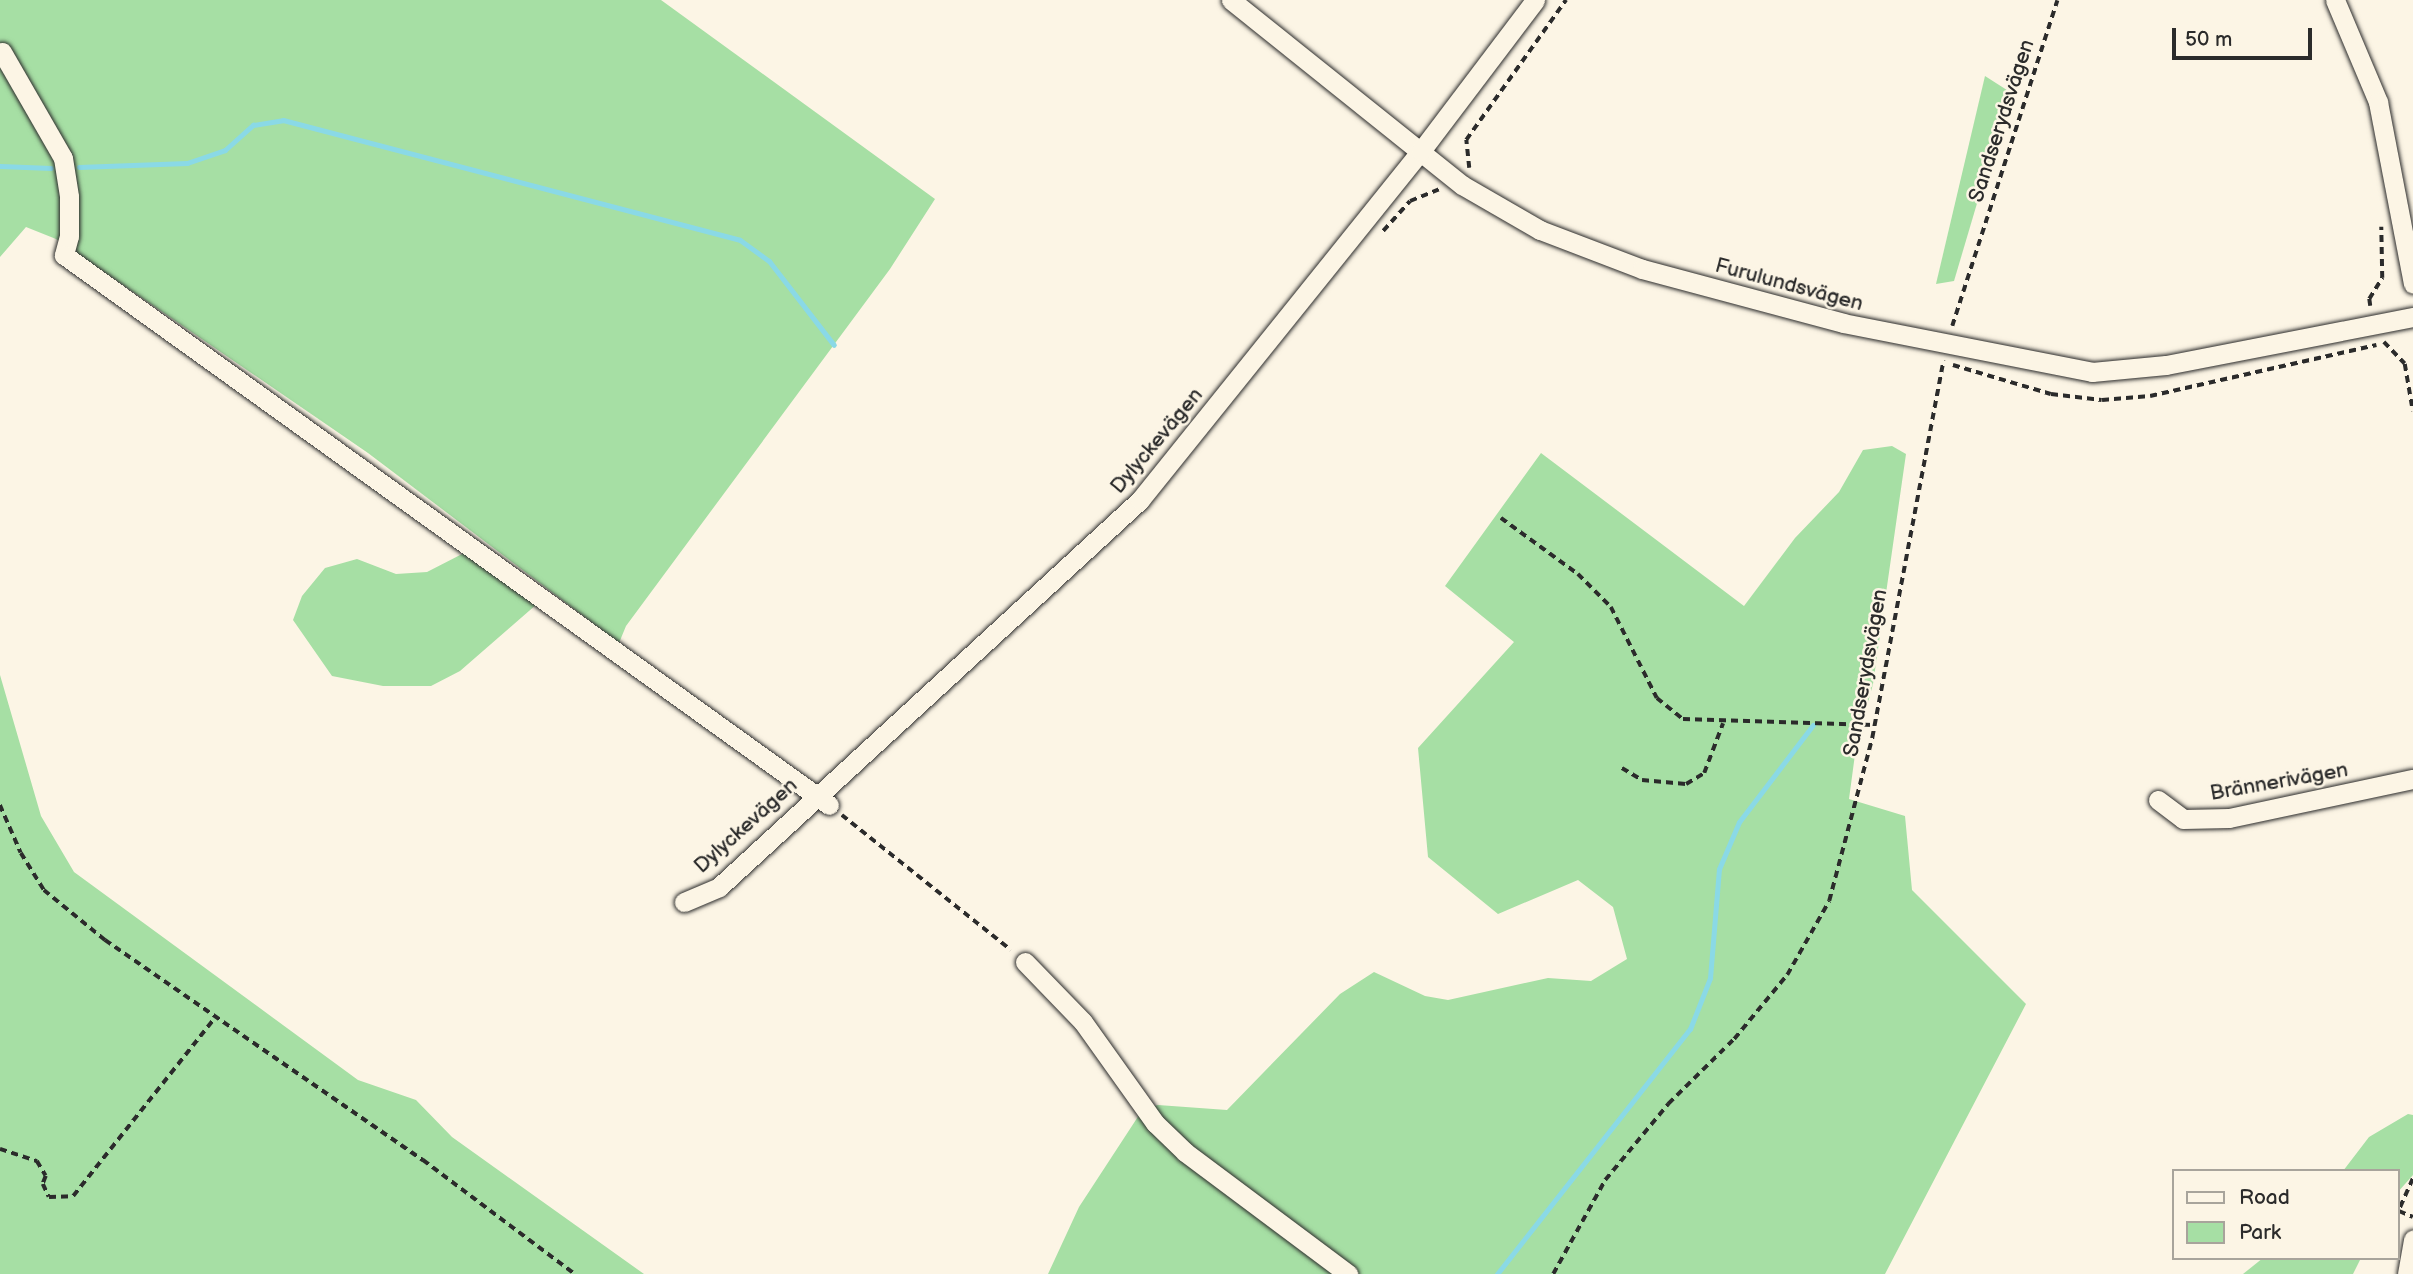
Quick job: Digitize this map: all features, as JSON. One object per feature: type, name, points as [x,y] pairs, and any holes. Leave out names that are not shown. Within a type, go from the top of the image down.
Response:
[{"type":"street","name":"Furulundsvägen","points":[[1231,0],[1462,185],[1540,230],[1642,269],[1944,354],[2092,372],[2166,365],[2413,317]]},
{"type":"street","name":"Dylyckevägen","points":[[684,902],[719,887],[823,800],[1140,500],[1421,151],[1535,0]]},
{"type":"street","points":[[2335,0],[2378,102],[2413,284]]},
{"type":"street","points":[[2,52],[63,158],[69,197],[69,236],[64,254],[823,800]]},
{"type":"street","name":"Brännerivägen","points":[[2158,800],[2183,818],[2229,818],[2413,779]]},
{"type":"street","points":[[1025,962],[1083,1022],[1155,1123],[1348,1274]]},
{"type":"street","points":[[2407,1274],[2413,1240]]},
{"type":"path","points":[[1378,237],[1410,201],[1442,189],[1457,194],[1468,175],[1466,140],[1566,0]]},
{"type":"path","name":"Sandserydsvägen","points":[[1553,1274],[1605,1180],[1668,1104],[1734,1039],[1787,975],[1829,901],[1855,817],[1944,354],[2057,0]]},
{"type":"path","points":[[2381,225],[2382,278],[2369,299],[2373,324],[2385,343],[2405,364],[2413,411]]},
{"type":"path","points":[[1930,359],[1944,354],[2051,394],[2102,400],[2150,397],[2385,343]]},
{"type":"path","points":[[1501,518],[1578,574],[1611,607],[1663,707],[1683,719],[1723,723],[1800,720],[1874,725]]},
{"type":"path","points":[[1622,768],[1642,780],[1686,784],[1704,773],[1723,723]]},
{"type":"path","points":[[823,800],[1025,962]]},
{"type":"path","points":[[0,805],[21,853],[44,890],[105,940],[423,1160],[576,1274]]},
{"type":"path","points":[[0,1149],[37,1161],[46,1176],[43,1184],[49,1197],[73,1196],[216,1016]]},
{"type":"path","points":[[2413,1178],[2399,1211],[2413,1217]]},
{"type":"green space","points":[[0,0],[661,0],[935,199],[890,269],[626,626],[619,643],[368,453],[56,239],[26,227],[0,257]]},
{"type":"green space","points":[[1985,76],[2010,92],[1954,281],[1936,284]]},
{"type":"green space","points":[[1892,446],[1906,454],[1873,684],[1856,747],[1849,799],[1905,816],[1912,890],[2026,1004],[1885,1274],[1048,1274],[1079,1207],[1143,1109],[1158,1105],[1227,1110],[1340,994],[1374,972],[1425,996],[1448,1000],[1548,978],[1591,981],[1627,959],[1613,907],[1578,880],[1498,914],[1428,857],[1418,748],[1514,642],[1445,586],[1541,453],[1744,606],[1795,538],[1839,492],[1863,450]]},
{"type":"green space","points":[[466,552],[537,604],[460,671],[431,686],[383,686],[332,676],[293,620],[302,596],[325,568],[357,559],[396,574],[427,572]]},
{"type":"green space","points":[[0,675],[41,816],[74,872],[358,1080],[416,1100],[452,1137],[644,1274],[0,1274]]},
{"type":"green space","points":[[2408,1114],[2413,1115],[2413,1175],[2399,1191],[2399,1169],[2345,1169],[2369,1137]]},
{"type":"green space","points":[[2260,1260],[2360,1260],[2353,1274],[2243,1274]]},
{"type":"waterway","points":[[79,167],[187,163],[225,150],[253,125],[283,120],[740,240],[769,261],[834,345]]},
{"type":"waterway","points":[[0,166],[51,168]]},
{"type":"waterway","points":[[1497,1274],[1690,1029],[1710,978],[1719,869],[1739,822],[1813,725]]}]
